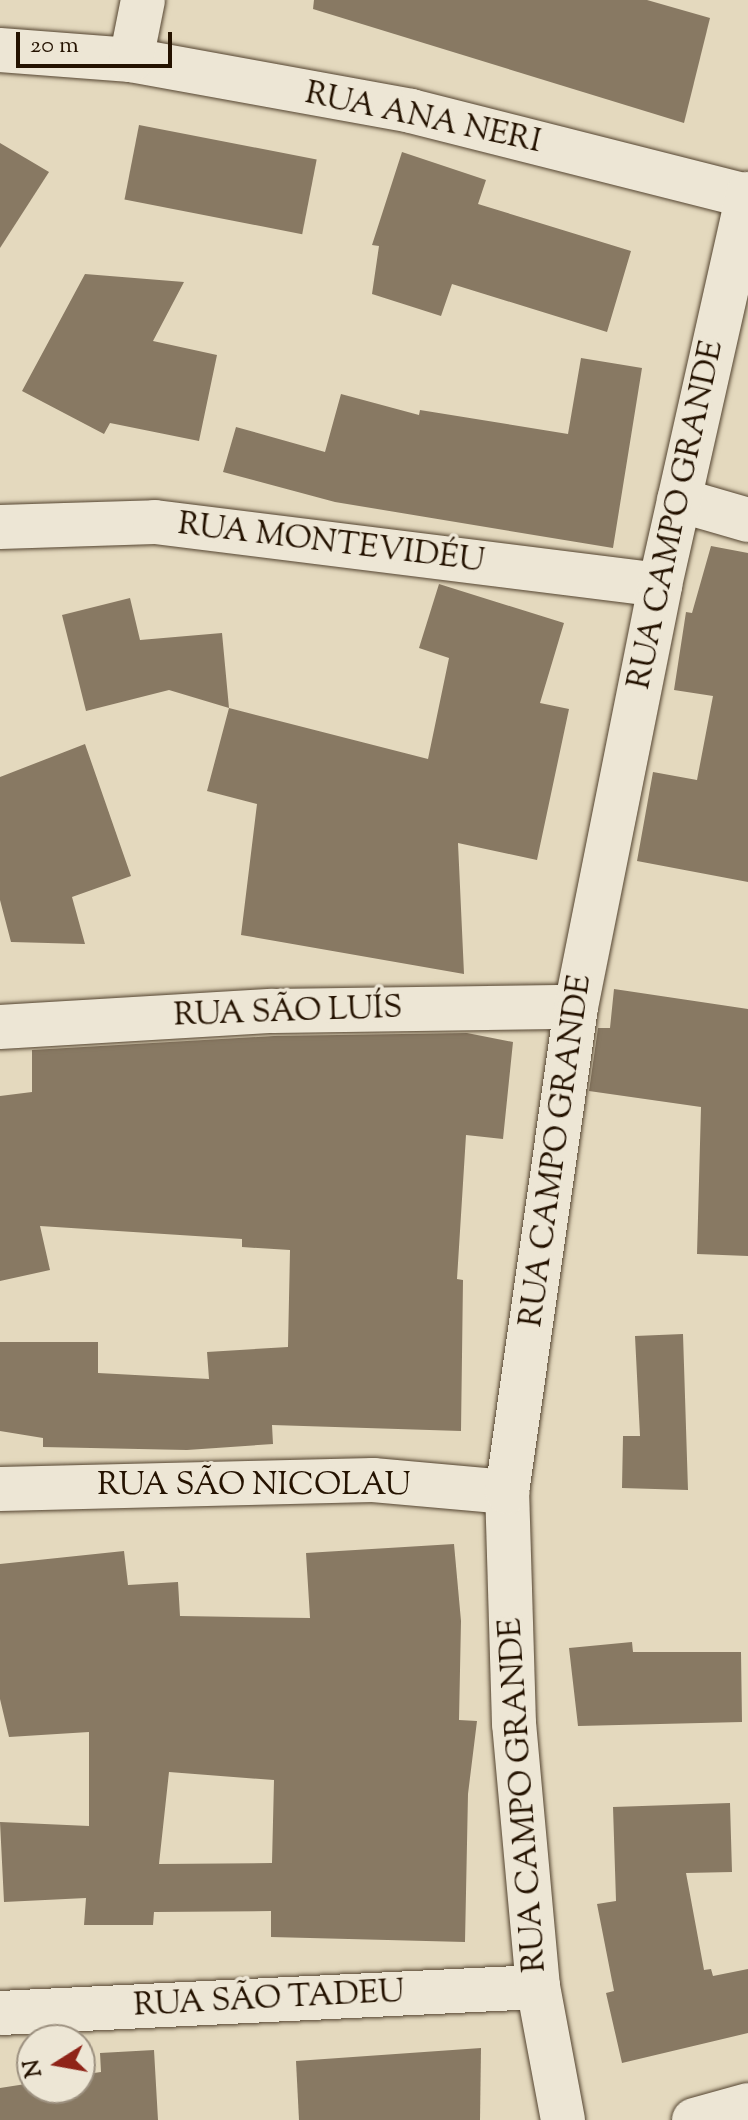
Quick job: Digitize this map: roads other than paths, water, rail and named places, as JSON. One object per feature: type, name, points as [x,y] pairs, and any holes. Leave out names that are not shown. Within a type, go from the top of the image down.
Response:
[{"type":"street","points":[[131,60],[143,0]]},
{"type":"street","name":"RUA ANA NERI","points":[[0,50],[131,60],[411,111],[748,195]]},
{"type":"street","name":"RUA CAMPO GRANDE","points":[[563,2120],[538,1987],[514,1724],[507,1492],[576,1007],[660,585],[748,195]]},
{"type":"street","points":[[679,500],[748,520]]},
{"type":"street","name":"RUA MONTEVIDÉU","points":[[0,527],[155,522],[660,585]]},
{"type":"street","name":"RUA SÃO LUÍS","points":[[0,1027],[273,1011],[576,1007]]},
{"type":"street","name":"RUA SÃO NICOLAU","points":[[0,1489],[373,1480],[507,1492]]},
{"type":"street","name":"RUA SÃO TADEU","points":[[0,2013],[538,1987]]},
{"type":"street","points":[[694,2120],[748,2105]]}]
